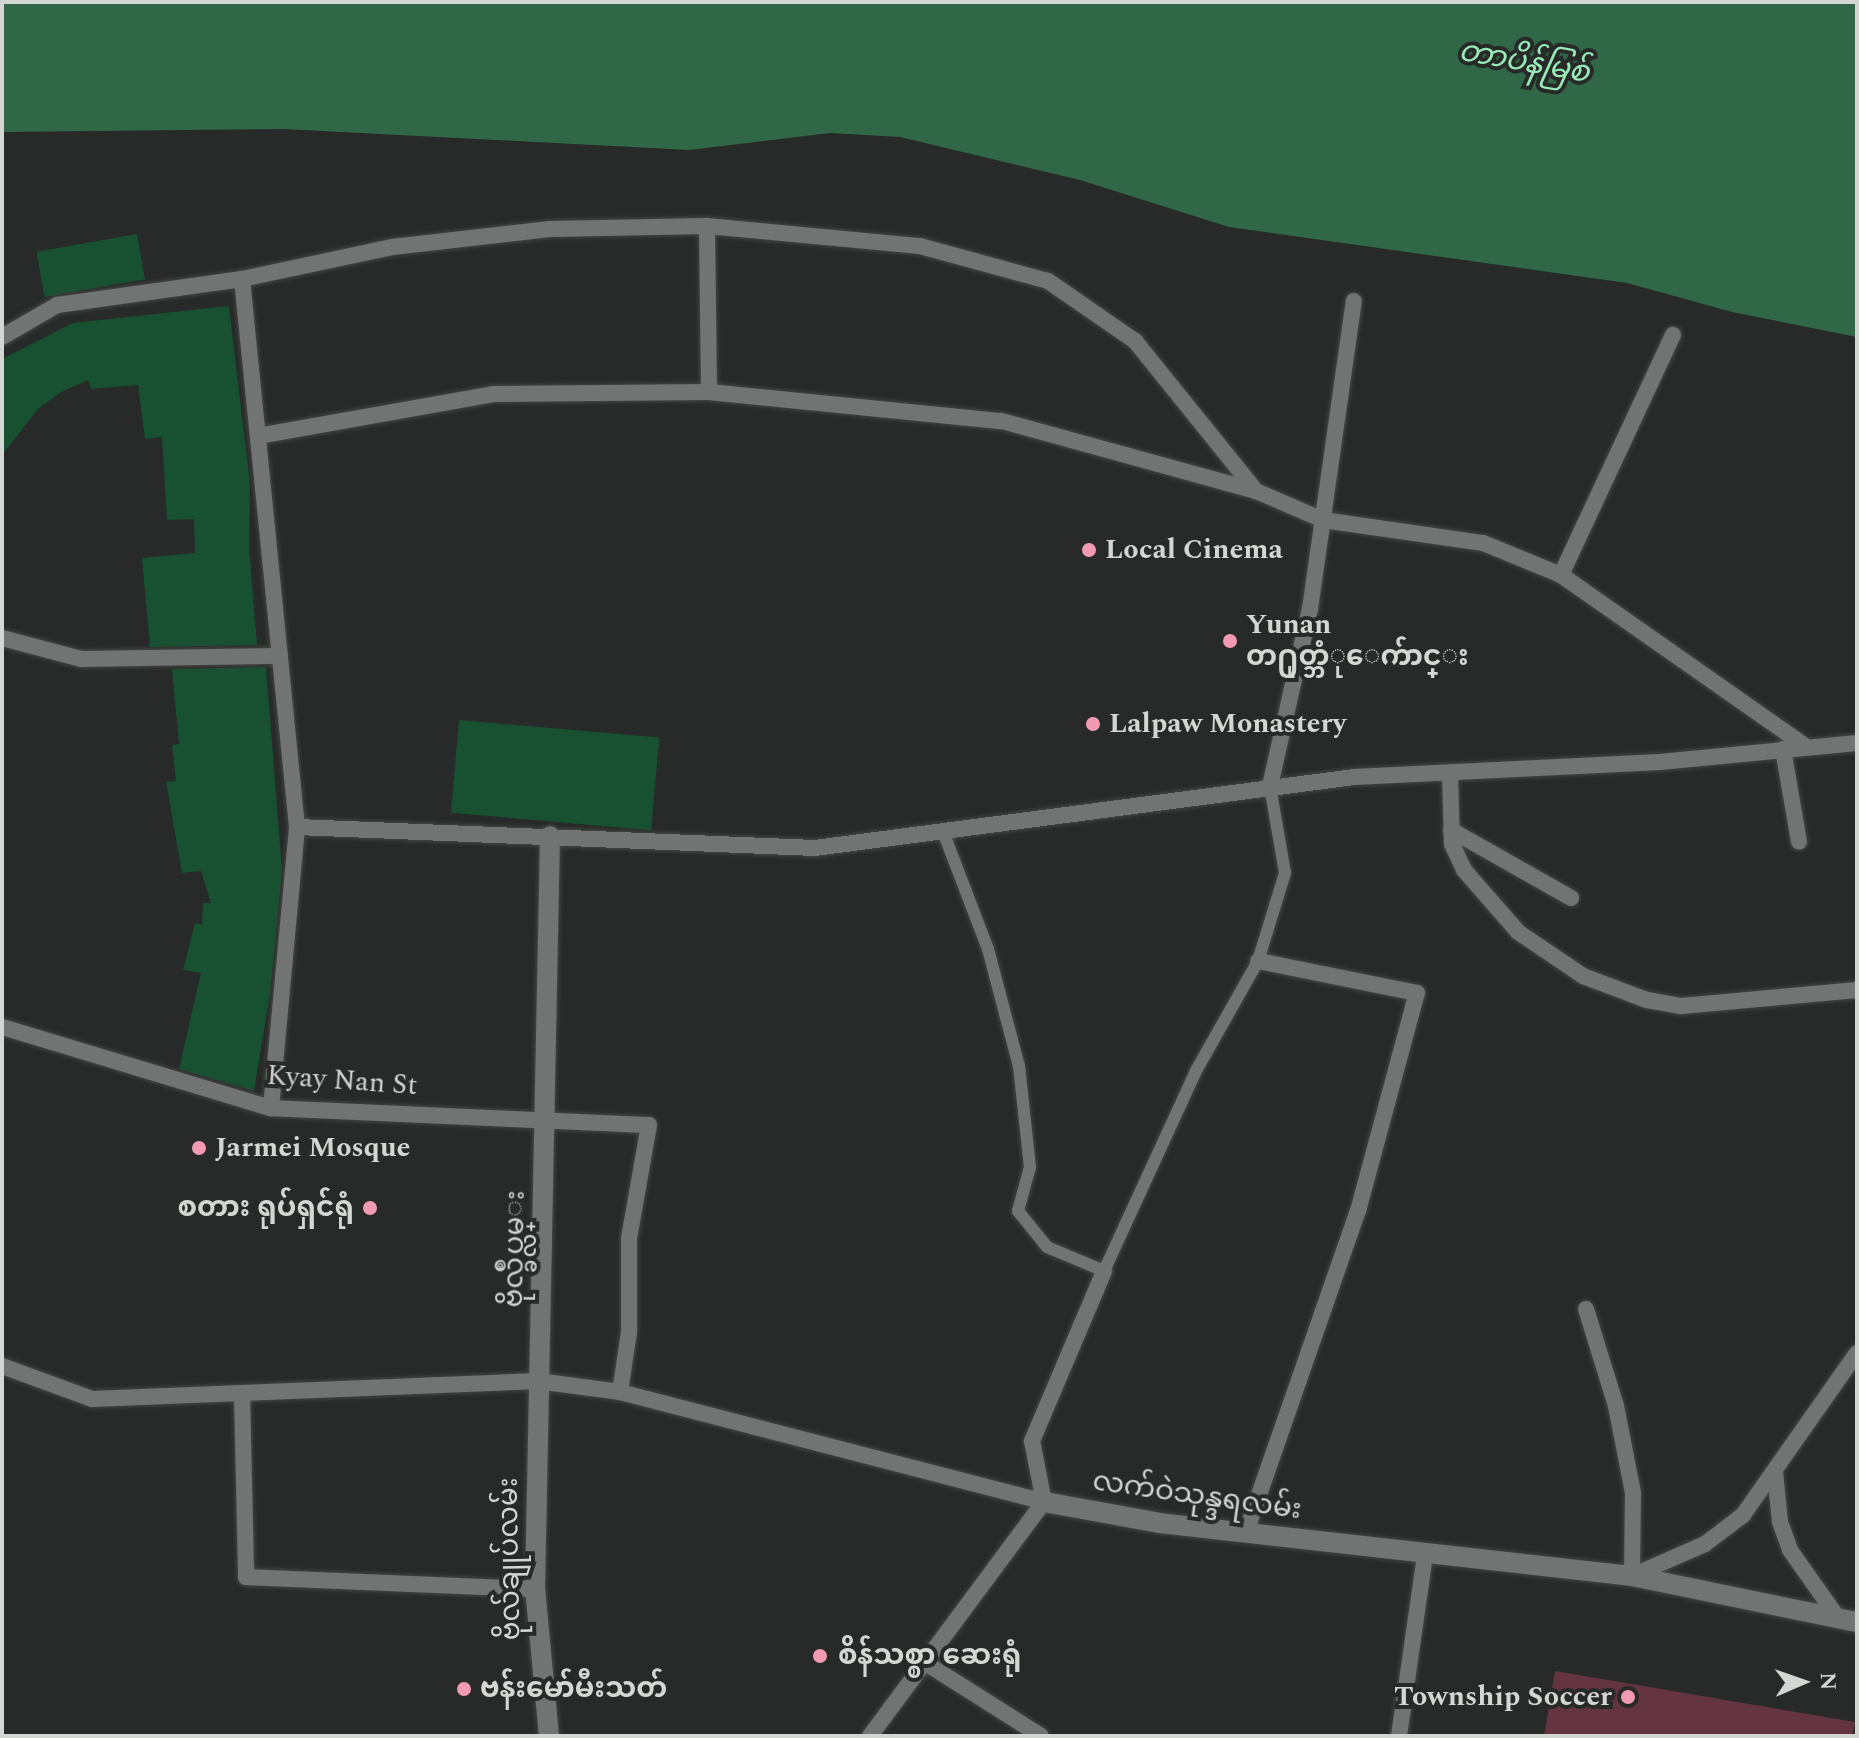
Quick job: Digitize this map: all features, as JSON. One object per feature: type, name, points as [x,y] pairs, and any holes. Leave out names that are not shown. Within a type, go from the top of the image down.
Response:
[{"type":"street","points":[[707,226],[709,392]]},
{"type":"street","points":[[2,337],[57,305],[242,279],[392,247],[550,229],[707,226],[920,246],[1048,281],[1135,341],[1256,491]]},
{"type":"street","points":[[242,279],[297,827],[271,1108]]},
{"type":"street","points":[[870,1736],[1044,1502],[1032,1441],[1104,1271],[1197,1069],[1258,961],[1285,873],[1270,786],[1310,609],[1354,301]]},
{"type":"street","points":[[1561,575],[1673,335]]},
{"type":"street","points":[[258,436],[493,394],[709,392],[1002,421],[1256,491],[1323,520],[1483,543],[1561,575],[1805,746]]},
{"type":"street","points":[[2,638],[81,659],[280,656]]},
{"type":"street","points":[[297,827],[815,848],[944,834],[1270,786],[1660,762],[1857,743]]},
{"type":"street","points":[[1783,749],[1799,842]]},
{"type":"street","points":[[1450,773],[1451,830],[1457,857],[1497,912],[1583,976],[1647,1000],[1681,1006],[1857,990]]},
{"type":"street","points":[[1451,830],[1571,898]]},
{"type":"street","points":[[944,834],[988,949],[1019,1066],[1030,1167],[1018,1211],[1047,1247],[1104,1271]]},
{"type":"street","points":[[546,1120],[550,836]]},
{"type":"street","points":[[1246,1532],[1358,1211],[1417,993],[1258,961]]},
{"type":"street","name":"Kyay Nan St","points":[[2,1027],[271,1108],[649,1125],[629,1238],[629,1332],[620,1392]]},
{"type":"street","name":"ဗိုလ္ခ်ဳပ္လမ္း","points":[[538,1381],[546,1120]]},
{"type":"street","points":[[1586,1309],[1616,1406],[1633,1493],[1632,1576],[1705,1544],[1743,1515],[1857,1353]]},
{"type":"street","name":"လက်ဝဲသုန္ဒရလမ်း","points":[[2,1366],[92,1399],[538,1381],[620,1392],[1044,1502],[1425,1555],[1632,1576],[1848,1620]]},
{"type":"street","name":"ဗိုလ်ချုပ်လမ်း","points":[[538,1381],[535,1589],[549,1736]]},
{"type":"street","points":[[242,1394],[246,1577],[535,1589]]},
{"type":"street","points":[[1775,1472],[1780,1522],[1790,1550],[1848,1620]]},
{"type":"street","points":[[1399,1736],[1425,1555]]},
{"type":"street","points":[[924,1662],[1041,1736]]},
{"type":"shaded area","name":"Township Soccer","points":[[1555,1671],[1855,1722],[1852,1736],[1544,1736]]},
{"type":"water","name":"တာပိန်မြစ်","points":[[2,2],[1857,2],[1857,337],[1732,312],[1627,283],[1229,227],[1080,180],[900,137],[830,133],[689,150],[284,129],[2,132]]},
{"type":"building","points":[[137,234],[145,279],[45,297],[37,252]]},
{"type":"building","points":[[229,306],[250,484],[249,548],[257,645],[150,647],[142,558],[195,553],[194,519],[167,520],[162,437],[145,439],[138,385],[91,389],[88,380],[61,392],[38,409],[2,455],[2,359],[73,323]]},
{"type":"building","points":[[266,667],[282,870],[270,994],[254,1091],[179,1069],[201,973],[183,970],[195,923],[202,925],[203,903],[211,903],[201,871],[182,873],[166,782],[176,781],[172,745],[179,744],[172,669]]},
{"type":"building","points":[[459,720],[659,738],[651,830],[451,813]]},
{"type":"place","name":"Local Cinema","points":[[1089,550]]},
{"type":"place","name":"Yunan တ႐ုတ္ဘံုေက်ာင္း","points":[[1230,641]]},
{"type":"place","name":"Lalpaw Monastery","points":[[1093,724]]},
{"type":"place","name":"Jarmei Mosque","points":[[199,1148]]},
{"type":"place","name":"စတား ရုပ်ရှင်ရုံ","points":[[370,1208]]},
{"type":"place","name":"စိန်သစ္စာ ဆေးရုံ","points":[[820,1656]]},
{"type":"place","name":"ဗန်းမော်မီးသတ်","points":[[464,1689]]},
{"type":"place","name":"Township Soccer","points":[[1628,1697]]}]
